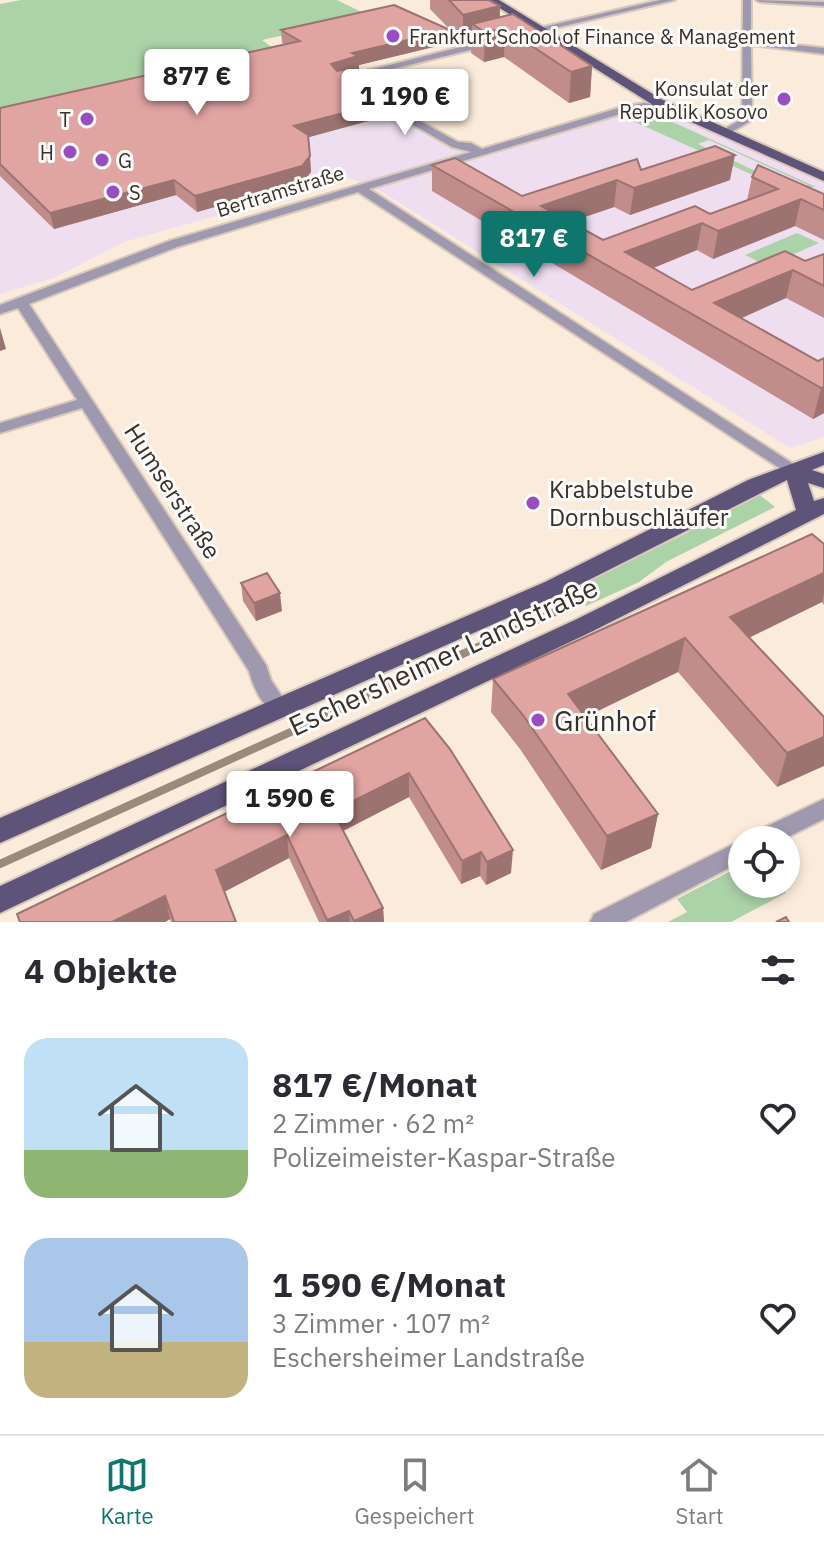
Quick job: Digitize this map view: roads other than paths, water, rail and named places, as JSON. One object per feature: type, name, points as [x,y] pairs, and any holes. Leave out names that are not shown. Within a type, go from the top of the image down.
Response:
[{"type":"main road","points":[[492,0],[634,83],[730,130],[824,170]]},
{"type":"main road","points":[[502,0],[646,96],[824,177]]},
{"type":"main road","points":[[793,469],[822,474]]},
{"type":"main road","points":[[793,469],[816,509]]},
{"type":"main road","name":"Eschersheimer Landstraße","points":[[0,831],[553,588],[755,485],[793,469]]},
{"type":"main road","name":"Eschersheimer Landstraße","points":[[0,900],[466,682],[816,509]]},
{"type":"street","points":[[527,33],[671,0]]},
{"type":"street","points":[[730,130],[747,120],[747,0]]},
{"type":"street","points":[[760,0],[824,4]]},
{"type":"street","points":[[339,79],[499,40]]},
{"type":"street","points":[[748,42],[824,51]]},
{"type":"street","points":[[363,93],[456,145],[467,145],[480,152]]},
{"type":"street","name":"Bertramstraße","points":[[622,110],[646,96]]},
{"type":"street","name":"Bertramstraße","points":[[0,310],[173,244],[359,188],[622,110],[644,106],[672,109]]},
{"type":"street","points":[[359,188],[793,469]]},
{"type":"street","name":"Humserstraße","points":[[22,303],[259,670],[262,682],[279,707]]},
{"type":"street","points":[[0,428],[85,402]]},
{"type":"street","points":[[789,826],[824,808]]},
{"type":"street","points":[[602,922],[728,857]]},
{"type":"railway","points":[[0,864],[557,611]]},
{"type":"place","name":"Frankfurt School of Finance & Management","points":[[393,36]]},
{"type":"place","name":"Konsulat der Republik Kosovo","points":[[784,99]]},
{"type":"place","name":"T","points":[[87,119]]},
{"type":"place","name":"H","points":[[70,152]]},
{"type":"place","name":"G","points":[[102,160]]},
{"type":"place","name":"S","points":[[113,192]]},
{"type":"place","name":"Krabbelstube Dornbuschläufer","points":[[533,503]]},
{"type":"place","name":"Grünhof","points":[[538,720]]}]
